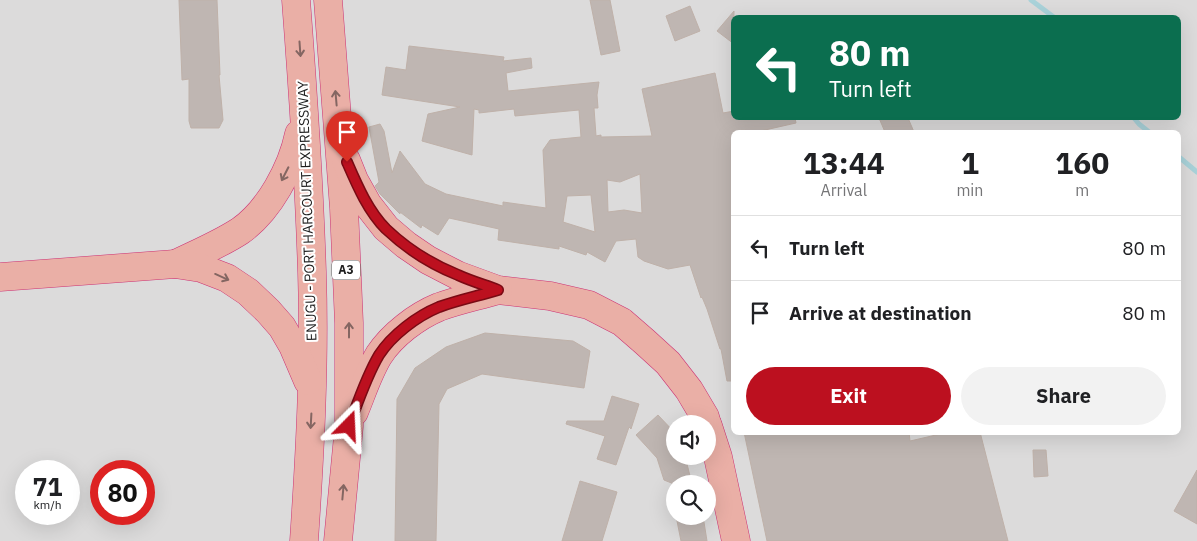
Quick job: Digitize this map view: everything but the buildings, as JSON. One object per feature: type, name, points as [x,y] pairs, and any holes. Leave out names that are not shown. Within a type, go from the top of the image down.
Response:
[{"type":"highway","name":"ENUGU - PORT HARCOURT EXPRESSWAY","points":[[296,0],[312,273],[312,389],[304,541]]},
{"type":"highway","name":"A3","points":[[328,0],[344,208],[349,323],[349,426],[338,541]]},
{"type":"highway","points":[[175,264],[215,246],[242,230],[260,212],[276,191],[288,169],[297,143],[304,111]]},
{"type":"highway","points":[[339,145],[354,180],[368,205],[386,228],[406,245],[428,260],[456,275],[498,290],[550,296],[589,305],[622,322],[668,363],[689,390],[704,415]]},
{"type":"highway","points":[[0,277],[175,264],[201,268],[227,278],[248,292],[268,311],[282,327],[293,346],[312,389]]},
{"type":"highway","points":[[349,426],[366,382],[380,354],[398,334],[416,319],[438,308],[498,290]]},
{"type":"highway","points":[[716,451],[736,541]]},
{"type":"shaded area","points":[[0,0],[1197,0],[1197,541],[0,541]]},
{"type":"waterway","points":[[1031,0],[1051,15]]},
{"type":"waterway","points":[[1136,120],[1146,130]]},
{"type":"waterway","points":[[1181,159],[1197,172]]},
{"type":"route","points":[[347,162],[354,180],[368,205],[386,228],[406,245],[428,260],[456,275],[498,290],[438,308],[416,319],[398,334],[380,354],[366,382],[349,426]]}]
